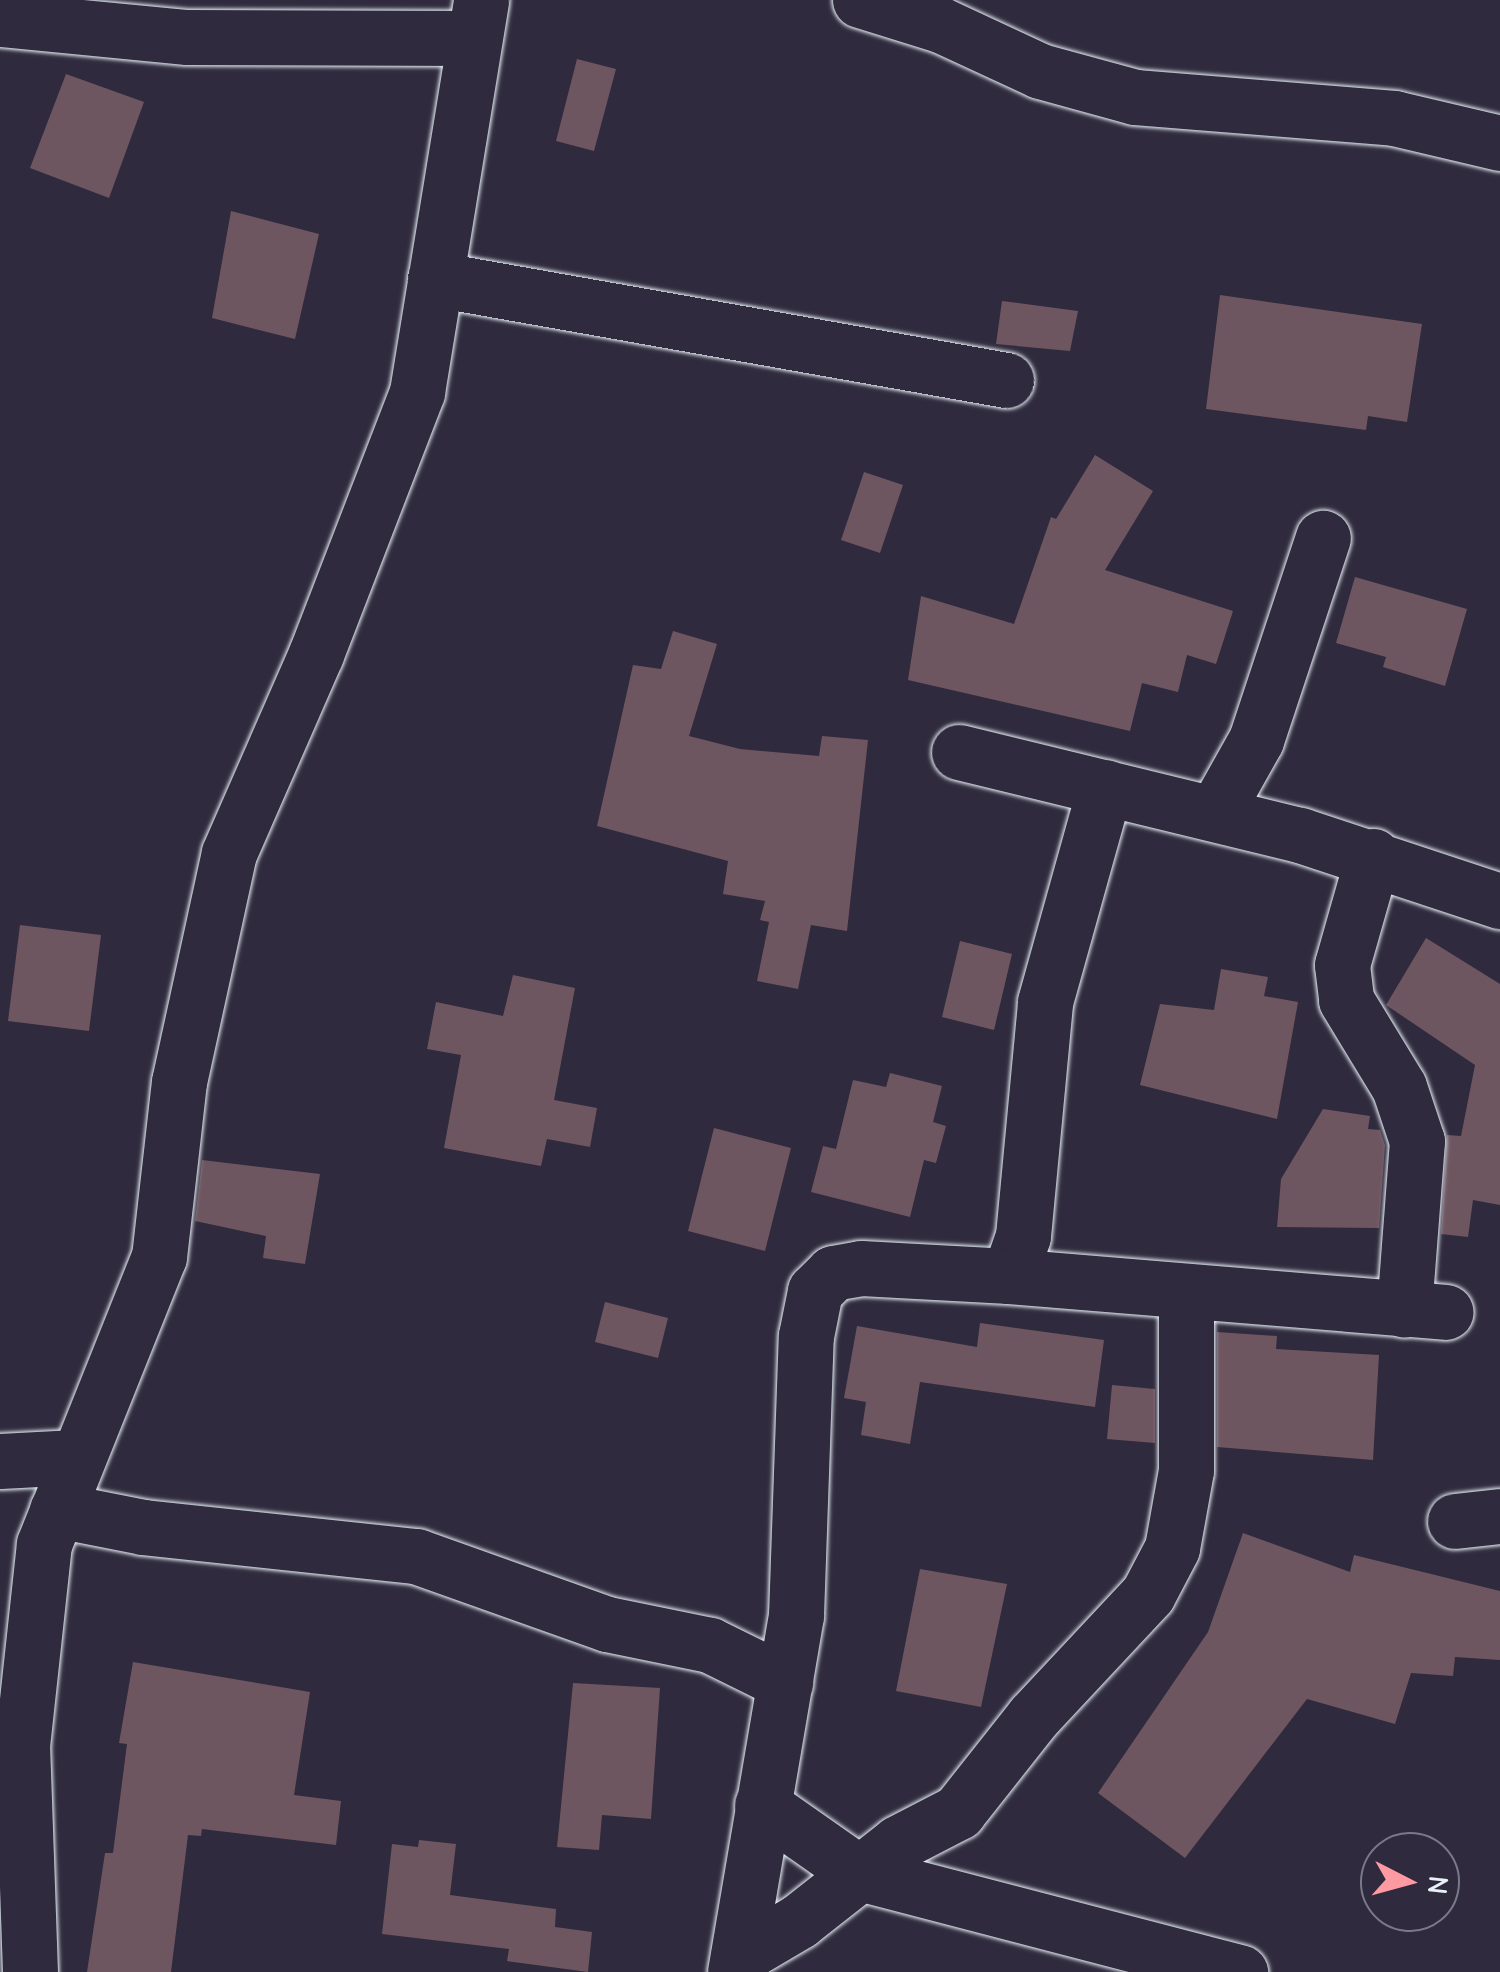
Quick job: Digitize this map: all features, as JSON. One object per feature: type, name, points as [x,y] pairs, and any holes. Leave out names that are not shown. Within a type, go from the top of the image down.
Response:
[{"type":"street","points":[[860,0],[941,25],[1040,71],[1135,98],[1394,118],[1500,143]]},
{"type":"street","points":[[0,19],[188,37],[476,19],[435,279],[404,434],[229,853],[179,1082],[159,1257],[76,1458],[58,1510],[32,1618],[22,1746],[30,1972]]},
{"type":"street","points":[[435,279],[1006,380]]},
{"type":"street","points":[[1215,812],[1268,709],[1323,538]]},
{"type":"street","points":[[959,752],[1215,812],[1373,856],[1500,901]]},
{"type":"street","points":[[1009,1276],[1023,1236],[1045,1002],[1105,787]]},
{"type":"street","points":[[736,1964],[797,1596],[806,1336],[814,1291],[833,1273],[860,1268],[1009,1276],[1425,1311],[1418,1142],[1399,1087],[1346,1000],[1342,965],[1373,856]]},
{"type":"street","points":[[736,1964],[859,1873],[971,1800],[1033,1716],[1148,1594],[1172,1548],[1186,1470],[1186,1292]]},
{"type":"street","points":[[0,1461],[76,1458]]},
{"type":"street","points":[[58,1510],[143,1527],[416,1556],[607,1624],[710,1645],[784,1682]]},
{"type":"street","points":[[762,1805],[859,1873],[1240,1972]]},
{"type":"building","points":[[577,59],[616,69],[594,151],[556,141]]},
{"type":"building","points":[[66,74],[144,102],[109,198],[30,168]]},
{"type":"building","points":[[231,211],[319,234],[295,339],[212,318]]},
{"type":"building","points":[[1220,295],[1422,324],[1407,422],[1368,416],[1366,430],[1206,409]]},
{"type":"building","points":[[1002,301],[1078,311],[1070,351],[996,344]]},
{"type":"building","points":[[1095,455],[1153,491],[1105,570],[1233,611],[1216,664],[1187,655],[1178,692],[1142,683],[1130,731],[908,680],[921,596],[1014,624],[1051,517],[1056,519]]},
{"type":"building","points":[[864,472],[903,485],[880,553],[841,540]]},
{"type":"building","points":[[1355,577],[1467,609],[1445,686],[1383,667],[1386,657],[1336,643]]},
{"type":"building","points":[[673,631],[717,644],[689,736],[740,749],[819,756],[822,736],[868,740],[847,931],[811,925],[798,989],[757,981],[769,922],[760,920],[765,901],[723,894],[728,861],[597,826],[633,665],[661,669]]},
{"type":"building","points":[[20,925],[101,935],[89,1031],[8,1021]]},
{"type":"building","points":[[1426,938],[1500,984],[1500,1205],[1473,1200],[1468,1237],[1441,1234],[1447,1135],[1461,1136],[1475,1065],[1386,1005]]},
{"type":"building","points":[[960,941],[1012,954],[994,1030],[942,1017]]},
{"type":"building","points":[[1221,969],[1268,977],[1264,996],[1298,1002],[1277,1119],[1140,1085],[1160,1004],[1214,1010]]},
{"type":"building","points":[[513,975],[575,988],[554,1100],[597,1108],[590,1147],[547,1139],[541,1166],[444,1148],[461,1055],[427,1049],[436,1002],[503,1016]]},
{"type":"building","points":[[890,1073],[942,1086],[933,1122],[946,1126],[936,1163],[924,1160],[910,1217],[811,1192],[823,1146],[836,1149],[853,1080],[886,1087]]},
{"type":"building","points":[[1323,1109],[1370,1116],[1368,1129],[1380,1130],[1385,1145],[1379,1228],[1277,1227],[1281,1179]]},
{"type":"building","points":[[714,1128],[791,1148],[765,1251],[688,1231]]},
{"type":"building","points":[[202,1160],[320,1174],[305,1264],[263,1258],[266,1236],[195,1221]]},
{"type":"building","points":[[605,1302],[668,1318],[658,1358],[595,1342]]},
{"type":"building","points":[[980,1323],[1104,1340],[1095,1407],[920,1382],[910,1444],[861,1435],[866,1402],[844,1398],[857,1326],[977,1347]]},
{"type":"building","points":[[1217,1332],[1277,1336],[1276,1349],[1379,1355],[1373,1460],[1217,1447]]},
{"type":"building","points":[[1112,1385],[1155,1389],[1155,1443],[1107,1439]]},
{"type":"building","points":[[1243,1533],[1350,1572],[1354,1555],[1500,1591],[1500,1660],[1455,1657],[1453,1676],[1411,1673],[1395,1724],[1307,1699],[1185,1858],[1098,1793],[1208,1632]]},
{"type":"building","points":[[920,1569],[1007,1584],[981,1707],[896,1691]]},
{"type":"building","points":[[133,1662],[310,1692],[294,1795],[341,1801],[336,1845],[202,1829],[201,1836],[188,1835],[171,1972],[87,1972],[105,1853],[113,1853],[127,1744],[119,1743]]},
{"type":"building","points":[[573,1683],[660,1688],[651,1819],[602,1815],[599,1850],[557,1847]]},
{"type":"building","points":[[419,1840],[456,1844],[450,1895],[556,1909],[555,1927],[592,1932],[588,1972],[507,1961],[509,1949],[382,1934],[392,1844],[418,1847]]}]
